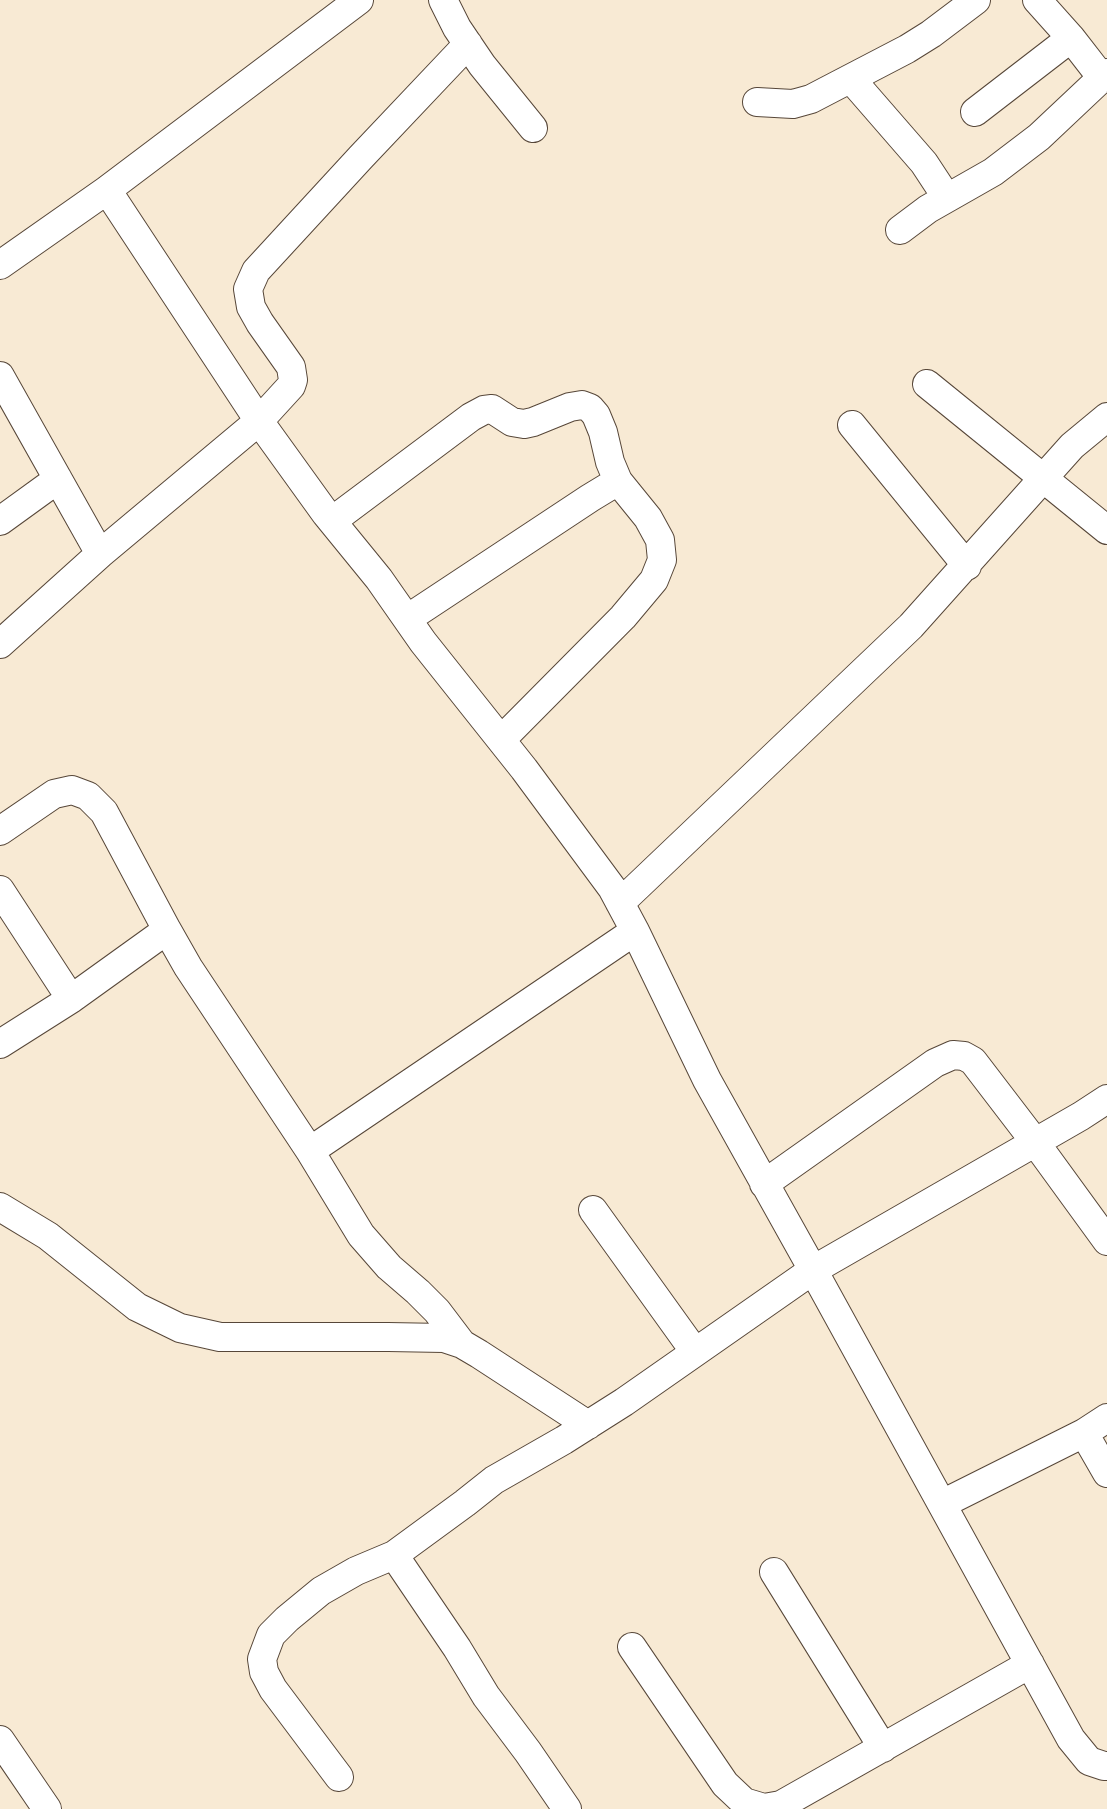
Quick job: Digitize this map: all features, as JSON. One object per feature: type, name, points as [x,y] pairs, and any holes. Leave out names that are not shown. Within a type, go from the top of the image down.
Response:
[{"type":"street","points":[[0,265],[107,190],[359,0]]},
{"type":"street","points":[[443,0],[457,28],[482,65],[534,128]]},
{"type":"street","points":[[757,102],[793,104],[811,99],[907,49],[931,34],[976,0]]},
{"type":"street","points":[[900,230],[947,198],[993,172],[1039,137],[1104,75],[1037,0]]},
{"type":"street","points":[[976,112],[1071,38]]},
{"type":"street","points":[[0,644],[100,554],[259,421],[283,397],[293,380],[290,367],[260,323],[251,306],[248,289],[256,271],[468,44]]},
{"type":"street","points":[[851,79],[924,163],[947,198]]},
{"type":"street","points":[[107,190],[259,421],[332,521],[379,578],[423,642],[501,740],[612,888],[635,931],[707,1080],[1071,1739],[1089,1761],[1107,1766]]},
{"type":"street","points":[[0,376],[100,554]]},
{"type":"street","points":[[927,384],[1107,530]]},
{"type":"street","points":[[332,521],[471,417],[484,410],[492,409],[512,422],[524,424],[582,404],[596,414],[603,432],[610,462],[618,481],[648,518],[660,540],[662,560],[654,580],[623,617],[501,740]]},
{"type":"street","points":[[620,903],[911,626],[1072,446],[1107,417]]},
{"type":"street","points":[[852,426],[966,566]]},
{"type":"street","points":[[0,521],[58,479]]},
{"type":"street","points":[[407,619],[618,481]]},
{"type":"street","points":[[0,831],[54,794],[72,790],[88,796],[104,812],[188,968],[310,1151],[361,1235],[390,1268],[418,1292],[436,1311],[462,1344]]},
{"type":"street","points":[[0,890],[71,1000]]},
{"type":"street","points":[[0,1044],[71,1000],[167,930]]},
{"type":"street","points":[[310,1151],[635,931]]},
{"type":"street","points":[[764,1184],[935,1063],[953,1055],[964,1056],[973,1061],[1107,1241]]},
{"type":"street","points":[[339,1777],[273,1689],[264,1672],[262,1659],[271,1636],[287,1619],[321,1591],[356,1571],[394,1555],[494,1480],[624,1402],[812,1270],[1081,1116],[1107,1099]]},
{"type":"street","points":[[0,1207],[48,1236],[137,1307],[180,1328],[220,1338],[444,1338],[462,1344],[588,1425]]},
{"type":"street","points":[[593,1210],[696,1352]]},
{"type":"street","points":[[942,1504],[1084,1433],[1107,1418]]},
{"type":"street","points":[[1084,1433],[1107,1473]]},
{"type":"street","points":[[394,1555],[457,1648],[486,1696],[528,1752],[566,1809]]},
{"type":"street","points":[[774,1572],[883,1748]]},
{"type":"street","points":[[632,1647],[725,1784],[744,1802],[764,1808],[781,1805],[1030,1664]]},
{"type":"street","points":[[0,1740],[47,1809]]}]
